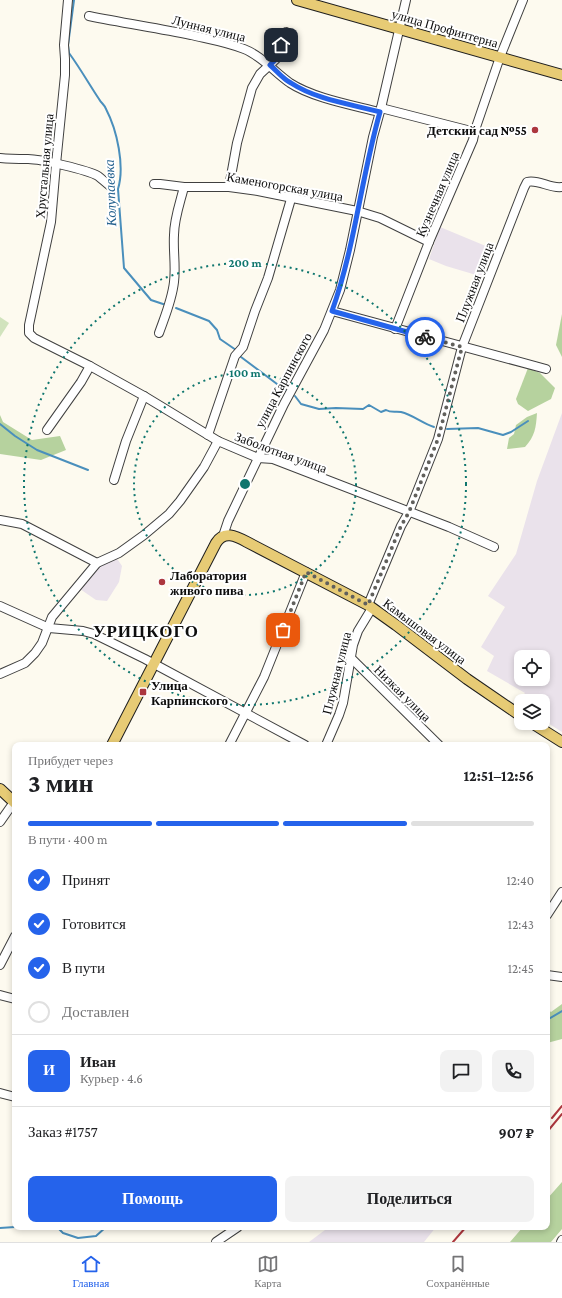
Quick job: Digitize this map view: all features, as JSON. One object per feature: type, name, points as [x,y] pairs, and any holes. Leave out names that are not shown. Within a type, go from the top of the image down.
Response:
[{"type":"main road","name":"улица Профинтерна","points":[[300,0],[562,75]]},
{"type":"main road","name":"Камышовая улица","points":[[223,536],[236,536],[370,606],[467,679],[514,711]]},
{"type":"main road","name":"улица Карпинского","points":[[114,742],[216,543],[223,536]]},
{"type":"main road","points":[[543,730],[562,742]]},
{"type":"main road","points":[[0,789],[12,799]]},
{"type":"street","name":"Хрустальная улица","points":[[29,333],[29,325],[51,222],[65,75],[64,45],[68,0]]},
{"type":"street","name":"улица Карпинского","points":[[223,536],[228,521],[284,404],[324,330],[340,290],[350,250],[372,137],[380,110],[406,0]]},
{"type":"street","name":"Кузнечная улица","points":[[396,328],[429,242],[473,140],[500,57],[523,0]]},
{"type":"street","name":"Лунная улица","points":[[89,16],[127,24],[158,28],[218,41],[244,49],[258,56],[291,83],[305,91],[329,99],[475,132]]},
{"type":"street","points":[[229,187],[237,143],[252,88],[260,74],[276,59],[286,32]]},
{"type":"street","points":[[0,158],[16,160],[28,159],[88,172],[98,176],[110,186]]},
{"type":"street","name":"Плужная улица","points":[[327,742],[343,702],[353,645],[438,439],[462,347],[524,188],[527,182],[532,181],[548,186],[562,188]]},
{"type":"street","name":"Каменогорская улица","points":[[154,184],[184,187],[229,187],[357,211],[380,218],[429,242]]},
{"type":"street","points":[[159,333],[170,304],[174,283],[175,267],[173,236],[184,187]]},
{"type":"street","points":[[208,435],[236,356],[243,347],[268,278],[291,199]]},
{"type":"street","points":[[332,311],[462,347],[546,368]]},
{"type":"street","name":"Заболотная улица","points":[[29,333],[34,338],[90,366],[144,396],[218,441],[258,458],[273,459],[448,527],[494,547]]},
{"type":"street","points":[[47,430],[81,382],[90,366]]},
{"type":"street","points":[[114,480],[126,441],[144,396]]},
{"type":"street","points":[[0,674],[25,663],[35,653],[42,643],[52,617],[97,563],[118,553],[144,535],[169,514],[204,467],[218,441]]},
{"type":"street","points":[[0,520],[22,524],[97,563]]},
{"type":"street","points":[[231,742],[247,713],[264,677],[306,572]]},
{"type":"street","points":[[0,606],[49,628],[83,631],[94,634],[154,663],[300,742]]},
{"type":"street","name":"Низкая улица","points":[[350,657],[436,742]]},
{"type":"street","points":[[0,822],[12,806]]},
{"type":"street","points":[[550,910],[562,892]]},
{"type":"street","points":[[0,965],[12,942]]},
{"type":"street","points":[[550,975],[562,977]]},
{"type":"street","points":[[0,994],[12,998]]},
{"type":"street","points":[[0,1093],[12,1096]]},
{"type":"street","points":[[216,1242],[234,1230]]},
{"type":"shaded area","points":[[440,227],[493,249],[483,277],[446,266],[429,259]]},
{"type":"shaded area","points":[[562,413],[562,732],[550,724],[550,694],[524,694],[525,693],[487,671],[494,656],[481,647],[505,607],[488,596],[516,554],[537,481]]},
{"type":"shaded area","points":[[113,557],[118,560],[122,566],[119,582],[107,601],[96,600],[80,589],[99,565]]},
{"type":"shaded area","points":[[325,1230],[434,1230],[424,1242],[309,1242]]},
{"type":"green space","points":[[562,314],[562,357],[556,345]]},
{"type":"green space","points":[[0,317],[9,323],[0,337]]},
{"type":"green space","points":[[528,368],[540,373],[555,388],[551,399],[528,411],[518,404],[516,399]]},
{"type":"green space","points":[[537,413],[534,432],[525,447],[507,449],[509,438],[514,434],[516,425],[527,417]]},
{"type":"green space","points":[[0,415],[3,422],[32,440],[60,436],[66,450],[41,460],[0,454]]},
{"type":"green space","points":[[562,1004],[562,1039],[550,1042],[550,1011]]},
{"type":"green space","points":[[562,1182],[562,1229],[551,1242],[510,1242],[520,1230],[550,1230],[550,1196]]},
{"type":"waterway","name":"Колупаевка","points":[[74,0],[68,45],[69,53],[105,108],[114,127],[119,148],[121,170],[118,189],[124,268],[151,300],[166,305]]},
{"type":"waterway","name":"Колупаевка","points":[[176,308],[209,321],[217,330],[220,339],[236,350]]},
{"type":"waterway","name":"Колупаевка","points":[[241,357],[285,390]]},
{"type":"waterway","name":"Колупаевка","points":[[295,396],[301,404],[319,409],[363,409],[369,405],[381,412],[386,410],[405,413],[434,427]]},
{"type":"waterway","name":"Колупаевка","points":[[447,429],[478,428],[503,435],[511,432],[528,421]]},
{"type":"waterway","points":[[0,424],[37,450],[88,470]]},
{"type":"waterway","points":[[550,1018],[562,1011]]},
{"type":"waterway","points":[[0,1228],[12,1227]]},
{"type":"waterway","points":[[60,1230],[63,1233],[78,1238],[96,1236],[103,1230]]},
{"type":"railway","points":[[552,1118],[562,1106]]},
{"type":"railway","points":[[550,1128],[562,1114]]},
{"type":"railway","points":[[453,1242],[463,1230]]},
{"type":"way so far","points":[[283,630],[306,572],[368,605],[401,526],[409,512],[438,439],[462,347],[425,337]]},
{"type":"place","name":"Детский сад №55","points":[[535,130]]},
{"type":"place","name":"Лаборатория живого пива","points":[[162,582]]},
{"type":"place","name":"Улица Карпинского","points":[[143,692]]},
{"type":"district","name":"УРИЦКОГО","points":[[146,631]]},
{"type":"route","points":[[281,45],[276,59],[270,65],[291,83],[305,91],[329,99],[380,112],[372,137],[350,250],[340,290],[332,311],[425,337]]}]
